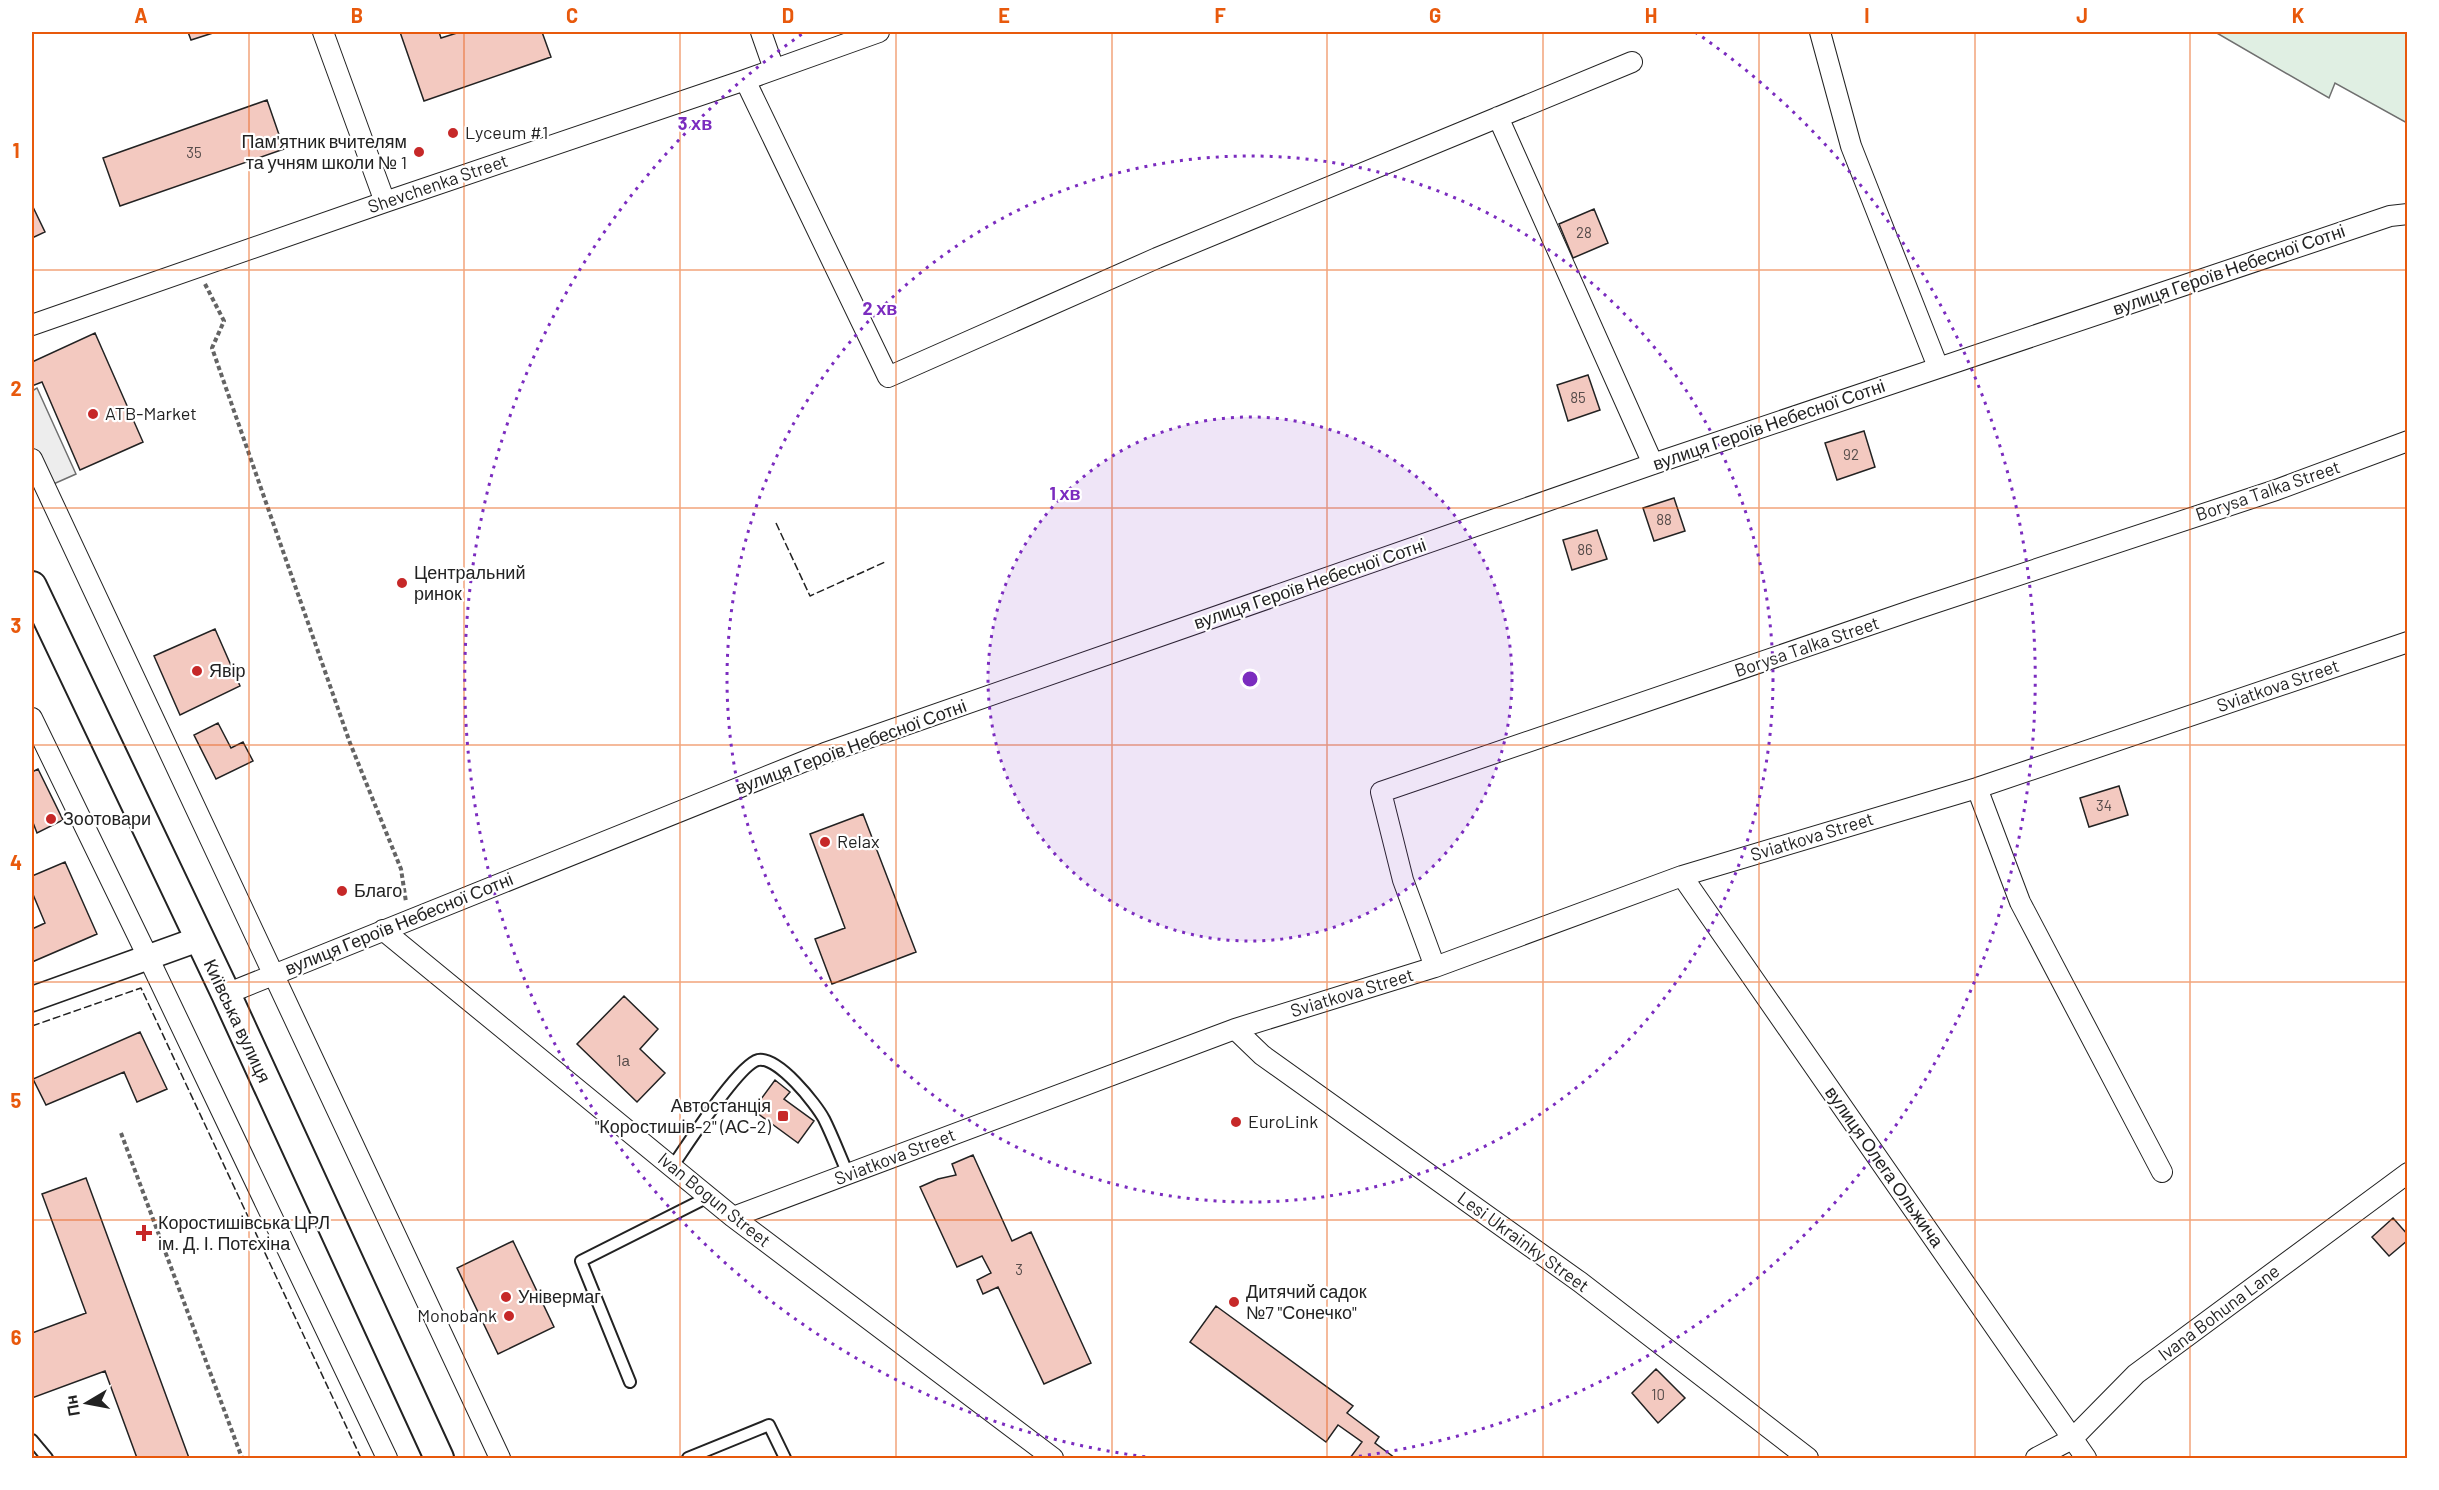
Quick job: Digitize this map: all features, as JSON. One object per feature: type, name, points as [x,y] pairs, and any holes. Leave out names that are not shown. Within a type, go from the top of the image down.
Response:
[{"type":"main road","name":"Київська вулиця","points":[[32,586],[226,994],[439,1458]]},
{"type":"street","points":[[323,32],[385,202]]},
{"type":"street","points":[[761,32],[774,69]]},
{"type":"street","name":"Shevchenka Street","points":[[32,325],[879,32]]},
{"type":"street","points":[[1820,32],[1851,146],[1938,367]]},
{"type":"street","points":[[745,80],[888,377],[1157,258],[1632,62]]},
{"type":"street","points":[[1498,117],[1653,464]]},
{"type":"street","name":"вулиця Героїв Небесної Сотні","points":[[226,994],[825,753],[1653,464],[2390,216],[2408,214]]},
{"type":"street","name":"Borysa Talka Street","points":[[1435,967],[1403,880],[1381,792],[1916,609],[2276,490],[2408,441]]},
{"type":"street","points":[[32,459],[500,1458]]},
{"type":"street","name":"Sviatkova Street","points":[[733,1217],[1235,1029],[1435,967],[1682,876],[1977,788],[2408,642]]},
{"type":"street","points":[[32,718],[387,1458]]},
{"type":"street","points":[[1977,788],[2020,902],[2162,1172]]},
{"type":"street","name":"вулиця Олега Ольжича","points":[[1682,876],[2086,1458]]},
{"type":"street","name":"Ivan Bogun Street","points":[[383,930],[733,1217],[1053,1458]]},
{"type":"street","points":[[32,999],[199,939]]},
{"type":"street","name":"Lesi Ukrainky Street","points":[[1235,1029],[1262,1055],[1580,1282],[1808,1458]]},
{"type":"street","name":"Ivana Bohuna Lane","points":[[2036,1458],[2072,1439],[2136,1374],[2408,1173]]},
{"type":"lane","points":[[672,1167],[730,1085],[750,1064],[758,1060],[765,1060],[776,1064],[789,1075],[823,1117],[848,1174]]},
{"type":"lane","points":[[630,1382],[581,1261],[708,1197]]},
{"type":"lane","points":[[688,1458],[769,1425],[785,1458]]},
{"type":"lane","points":[[32,1440],[47,1458]]},
{"type":"path","points":[[197,268],[224,321],[212,348],[350,743],[401,869],[409,920]]},
{"type":"path","points":[[121,1133],[242,1458]]},
{"type":"green space","points":[[2215,32],[2407,32],[2407,123],[2335,83],[2329,98]]},
{"type":"shaded area","points":[[37,388],[76,474],[49,486],[32,447],[32,391]]},
{"type":"building","points":[[188,32],[216,32],[191,40]]},
{"type":"building","points":[[400,32],[439,32],[441,38],[460,32],[542,32],[551,57],[424,101]]},
{"type":"building","points":[[267,100],[284,149],[120,206],[103,158]]},
{"type":"building","points":[[32,205],[45,232],[32,238]]},
{"type":"building","points":[[1594,209],[1608,243],[1573,258],[1559,224]]},
{"type":"building","name":"ATB-Market","points":[[95,333],[143,442],[80,470],[42,382],[32,386],[32,362]]},
{"type":"building","points":[[1588,375],[1600,410],[1568,421],[1557,385]]},
{"type":"building","points":[[1864,431],[1875,467],[1837,480],[1825,443]]},
{"type":"building","points":[[1674,498],[1685,531],[1654,541],[1643,508]]},
{"type":"building","points":[[1597,530],[1607,559],[1572,570],[1563,540]]},
{"type":"building","name":"Явір","points":[[215,629],[240,686],[180,715],[154,656]]},
{"type":"building","points":[[218,723],[231,748],[243,742],[253,761],[216,779],[194,735]]},
{"type":"building","points":[[38,769],[63,820],[37,833],[32,820],[32,772]]},
{"type":"building","points":[[2119,786],[2128,815],[2089,827],[2080,798]]},
{"type":"building","points":[[863,814],[916,952],[832,984],[815,939],[845,928],[810,834]]},
{"type":"building","points":[[65,862],[97,934],[32,962],[32,929],[45,923],[32,892],[32,876]]},
{"type":"building","points":[[624,996],[658,1029],[640,1049],[665,1073],[637,1102],[577,1044]]},
{"type":"building","points":[[140,1032],[167,1089],[137,1102],[124,1072],[46,1105],[33,1079]]},
{"type":"building","name":"Автостанція \"Коростишів-2\" (АС-2)","points":[[775,1080],[790,1092],[784,1099],[814,1121],[798,1143],[753,1110]]},
{"type":"building","points":[[973,1155],[1012,1241],[1031,1232],[1091,1363],[1044,1384],[998,1287],[983,1294],[977,1280],[991,1273],[982,1256],[957,1267],[920,1187],[938,1179],[956,1175],[952,1164]]},
{"type":"building","points":[[86,1178],[189,1458],[137,1458],[105,1371],[32,1398],[32,1333],[86,1313],[42,1194]]},
{"type":"building","points":[[2393,1218],[2408,1235],[2408,1240],[2389,1256],[2372,1237]]},
{"type":"building","name":"Універмаг","points":[[513,1241],[554,1327],[498,1354],[457,1268]]},
{"type":"building","points":[[1216,1306],[1353,1406],[1347,1413],[1379,1437],[1375,1443],[1395,1458],[1350,1458],[1362,1442],[1338,1425],[1326,1442],[1190,1342]]},
{"type":"building","points":[[1656,1369],[1685,1398],[1658,1423],[1632,1393]]},
{"type":"fence","points":[[776,523],[810,596],[885,562]]},
{"type":"fence","points":[[32,1026],[141,988],[361,1458]]},
{"type":"place","name":"Lyceum #1","points":[[453,133]]},
{"type":"place","name":"Пам'ятник вчителям та учням школи № 1","points":[[419,152]]},
{"type":"place","name":"ATB-Market","points":[[93,414]]},
{"type":"place","name":"Центральний ринок","points":[[402,583]]},
{"type":"place","name":"Явір","points":[[197,671]]},
{"type":"place","name":"Зоотовари","points":[[51,819]]},
{"type":"place","name":"Relax","points":[[825,842]]},
{"type":"place","name":"Благо","points":[[342,891]]},
{"type":"place","name":"Автостанція \"Коростишів-2\" (АС-2)","points":[[783,1116]]},
{"type":"place","name":"EuroLink","points":[[1236,1122]]},
{"type":"place","name":"Коростишівська ЦРЛ ім. Д. І. Потєхіна","points":[[144,1233]]},
{"type":"place","name":"Універмаг","points":[[506,1297]]},
{"type":"place","name":"Дитячий садок №7 \"Сонечко\"","points":[[1234,1302]]},
{"type":"place","name":"Monobank","points":[[509,1316]]}]
